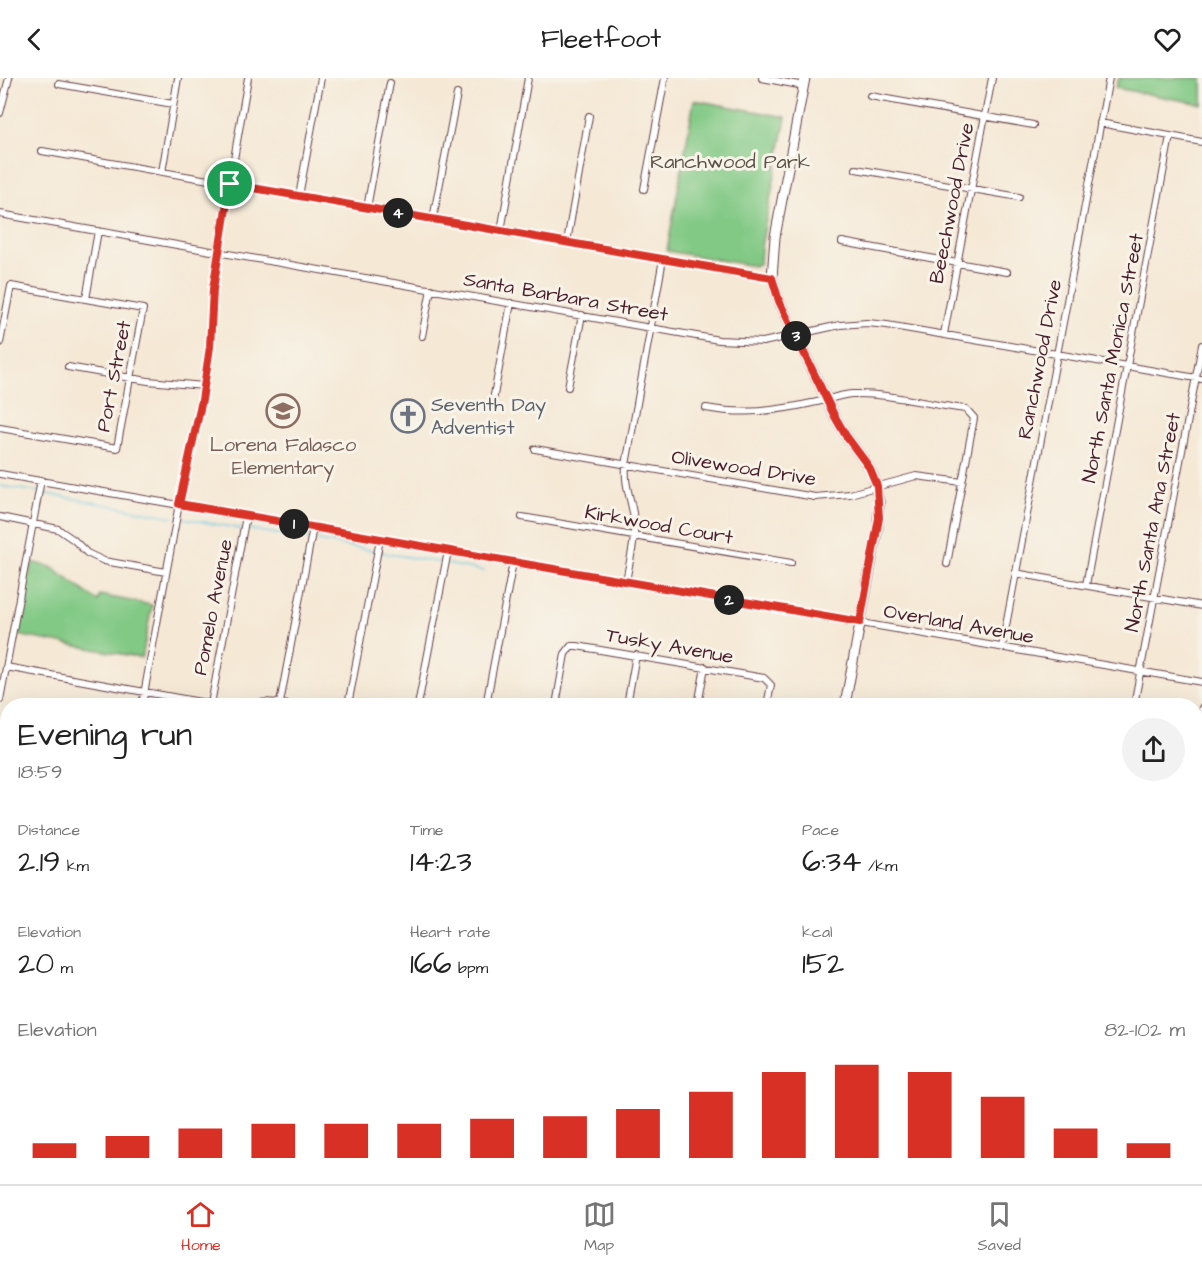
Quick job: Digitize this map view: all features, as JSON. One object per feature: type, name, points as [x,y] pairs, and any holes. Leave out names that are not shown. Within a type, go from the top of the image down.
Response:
[{"type":"street","points":[[0,113],[9,78]]},
{"type":"street","points":[[162,172],[178,78]]},
{"type":"street","points":[[143,698],[179,504],[204,386],[210,347],[213,289],[218,252],[248,78]]},
{"type":"street","points":[[296,195],[321,78]]},
{"type":"street","points":[[501,231],[528,78]]},
{"type":"street","points":[[644,189],[665,78]]},
{"type":"street","points":[[762,78],[804,82],[774,237],[772,278],[779,301],[827,399],[846,436],[869,467],[877,486],[879,518],[846,698]]},
{"type":"street","name":"Beechwood Drive","points":[[944,334],[992,78]]},
{"type":"street","name":"Ranchwood Drive","points":[[1002,647],[1109,78]]},
{"type":"street","points":[[367,208],[390,83]]},
{"type":"street","points":[[59,84],[173,104]]},
{"type":"street","points":[[433,219],[457,94]]},
{"type":"street","points":[[870,96],[1033,125]]},
{"type":"street","points":[[567,242],[590,116]]},
{"type":"street","points":[[1100,123],[1202,142]]},
{"type":"street","name":"North Santa Monica Street","points":[[1086,585],[1170,136]]},
{"type":"street","points":[[42,151],[772,278]]},
{"type":"street","points":[[856,170],[1019,197]]},
{"type":"street","name":"Santa Barbara Street","points":[[0,214],[740,342],[774,340],[833,326],[867,323],[907,327],[1199,379]]},
{"type":"street","points":[[0,343],[11,286],[86,299],[98,231]]},
{"type":"street","points":[[843,242],[1007,272]]},
{"type":"street","points":[[626,582],[634,537],[633,516],[626,486],[626,465],[663,259]]},
{"type":"street","points":[[422,336],[430,289]]},
{"type":"street","name":"Port Street","points":[[0,428],[117,448],[143,309],[86,299]]},
{"type":"street","points":[[492,406],[511,303]]},
{"type":"street","points":[[568,387],[582,315]]},
{"type":"street","name":"North Santa Ana Street","points":[[1135,698],[1199,379],[1202,345]]},
{"type":"street","points":[[68,367],[130,378],[204,386]]},
{"type":"street","points":[[706,408],[743,412],[768,411],[850,394],[880,395],[966,409],[974,418],[947,564]]},
{"type":"street","name":"Olivewood Drive","points":[[535,449],[815,497],[850,494],[916,477],[962,482]]},
{"type":"street","name":"Overland Avenue","points":[[0,474],[1202,681]]},
{"type":"street","points":[[0,698],[40,480]]},
{"type":"street","name":"Pomelo Avenue","points":[[215,698],[246,516]]},
{"type":"street","points":[[0,517],[51,527],[64,532],[87,552],[104,561],[166,572]]},
{"type":"street","name":"Kirkwood Court","points":[[522,517],[790,563]]},
{"type":"street","points":[[281,698],[313,527]]},
{"type":"street","points":[[349,698],[380,539]]},
{"type":"street","points":[[419,698],[448,551]]},
{"type":"street","points":[[487,698],[513,562]]},
{"type":"street","points":[[1015,573],[1202,606]]},
{"type":"street","name":"Tusky Avenue","points":[[557,698],[565,654],[571,646],[764,678],[771,685],[768,698]]},
{"type":"street","points":[[628,698],[636,655]]},
{"type":"street","points":[[6,667],[179,698]]},
{"type":"street","points":[[699,698],[705,667]]},
{"type":"green space","points":[[1119,78],[1202,78],[1202,104],[1115,88]]},
{"type":"green space","name":"Ranchwood Park","points":[[694,100],[786,117],[761,247],[760,263],[754,266],[667,251]]},
{"type":"green space","points":[[32,562],[51,567],[98,601],[100,595],[152,605],[142,658],[17,635]]},
{"type":"waterway","points":[[0,486],[38,492]]},
{"type":"waterway","points":[[42,493],[173,517]]},
{"type":"waterway","points":[[178,517],[241,529]]},
{"type":"waterway","points":[[246,529],[309,539]]},
{"type":"waterway","points":[[314,540],[374,551]]},
{"type":"waterway","points":[[379,552],[442,563]]},
{"type":"waterway","points":[[447,564],[484,571]]},
{"type":"place","name":"Lorena Falasco Elementary","points":[[283,411]]},
{"type":"place","name":"Seventh Day Adventist","points":[[408,416]]},
{"type":"route","points":[[230,184],[772,278],[779,301],[834,415],[869,467],[877,486],[879,518],[860,622],[179,504],[202,400],[210,347],[213,289],[230,184]]}]
